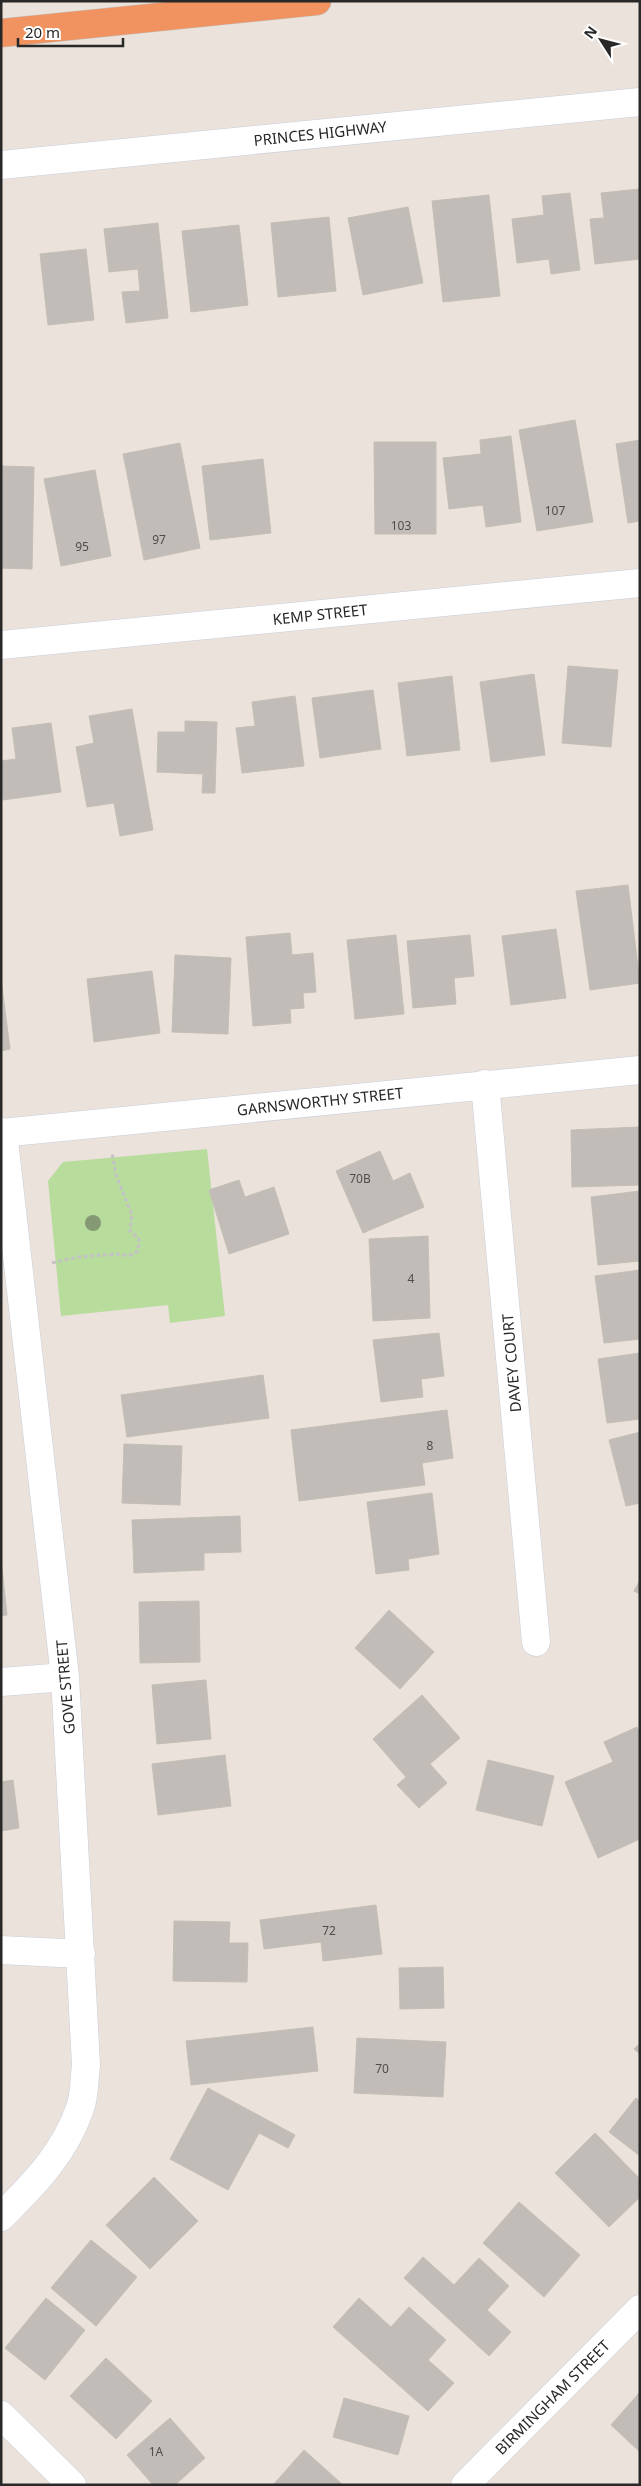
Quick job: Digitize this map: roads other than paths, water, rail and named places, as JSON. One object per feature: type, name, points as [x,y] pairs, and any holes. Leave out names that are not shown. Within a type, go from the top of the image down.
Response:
[{"type":"highway","points":[[1,33],[317,1]]},
{"type":"street","name":"PRINCES HIGHWAY","points":[[1,165],[640,102]]},
{"type":"street","name":"KEMP STREET","points":[[1,645],[640,583]]},
{"type":"street","name":"GARNSWORTHY STREET","points":[[2,1133],[640,1070]]},
{"type":"street","name":"DAVEY COURT","points":[[484,1084],[536,1642]]},
{"type":"street","name":"GOVE STREET","points":[[1,2217],[44,2174],[63,2147],[81,2107],[86,2065],[65,1677],[2,1133]]},
{"type":"street","points":[[1,1682],[65,1677]]},
{"type":"street","points":[[1,1950],[81,1954]]},
{"type":"street","name":"BIRMINGHAM STREET","points":[[465,2485],[640,2309]]},
{"type":"street","points":[[1,2415],[72,2485]]}]
